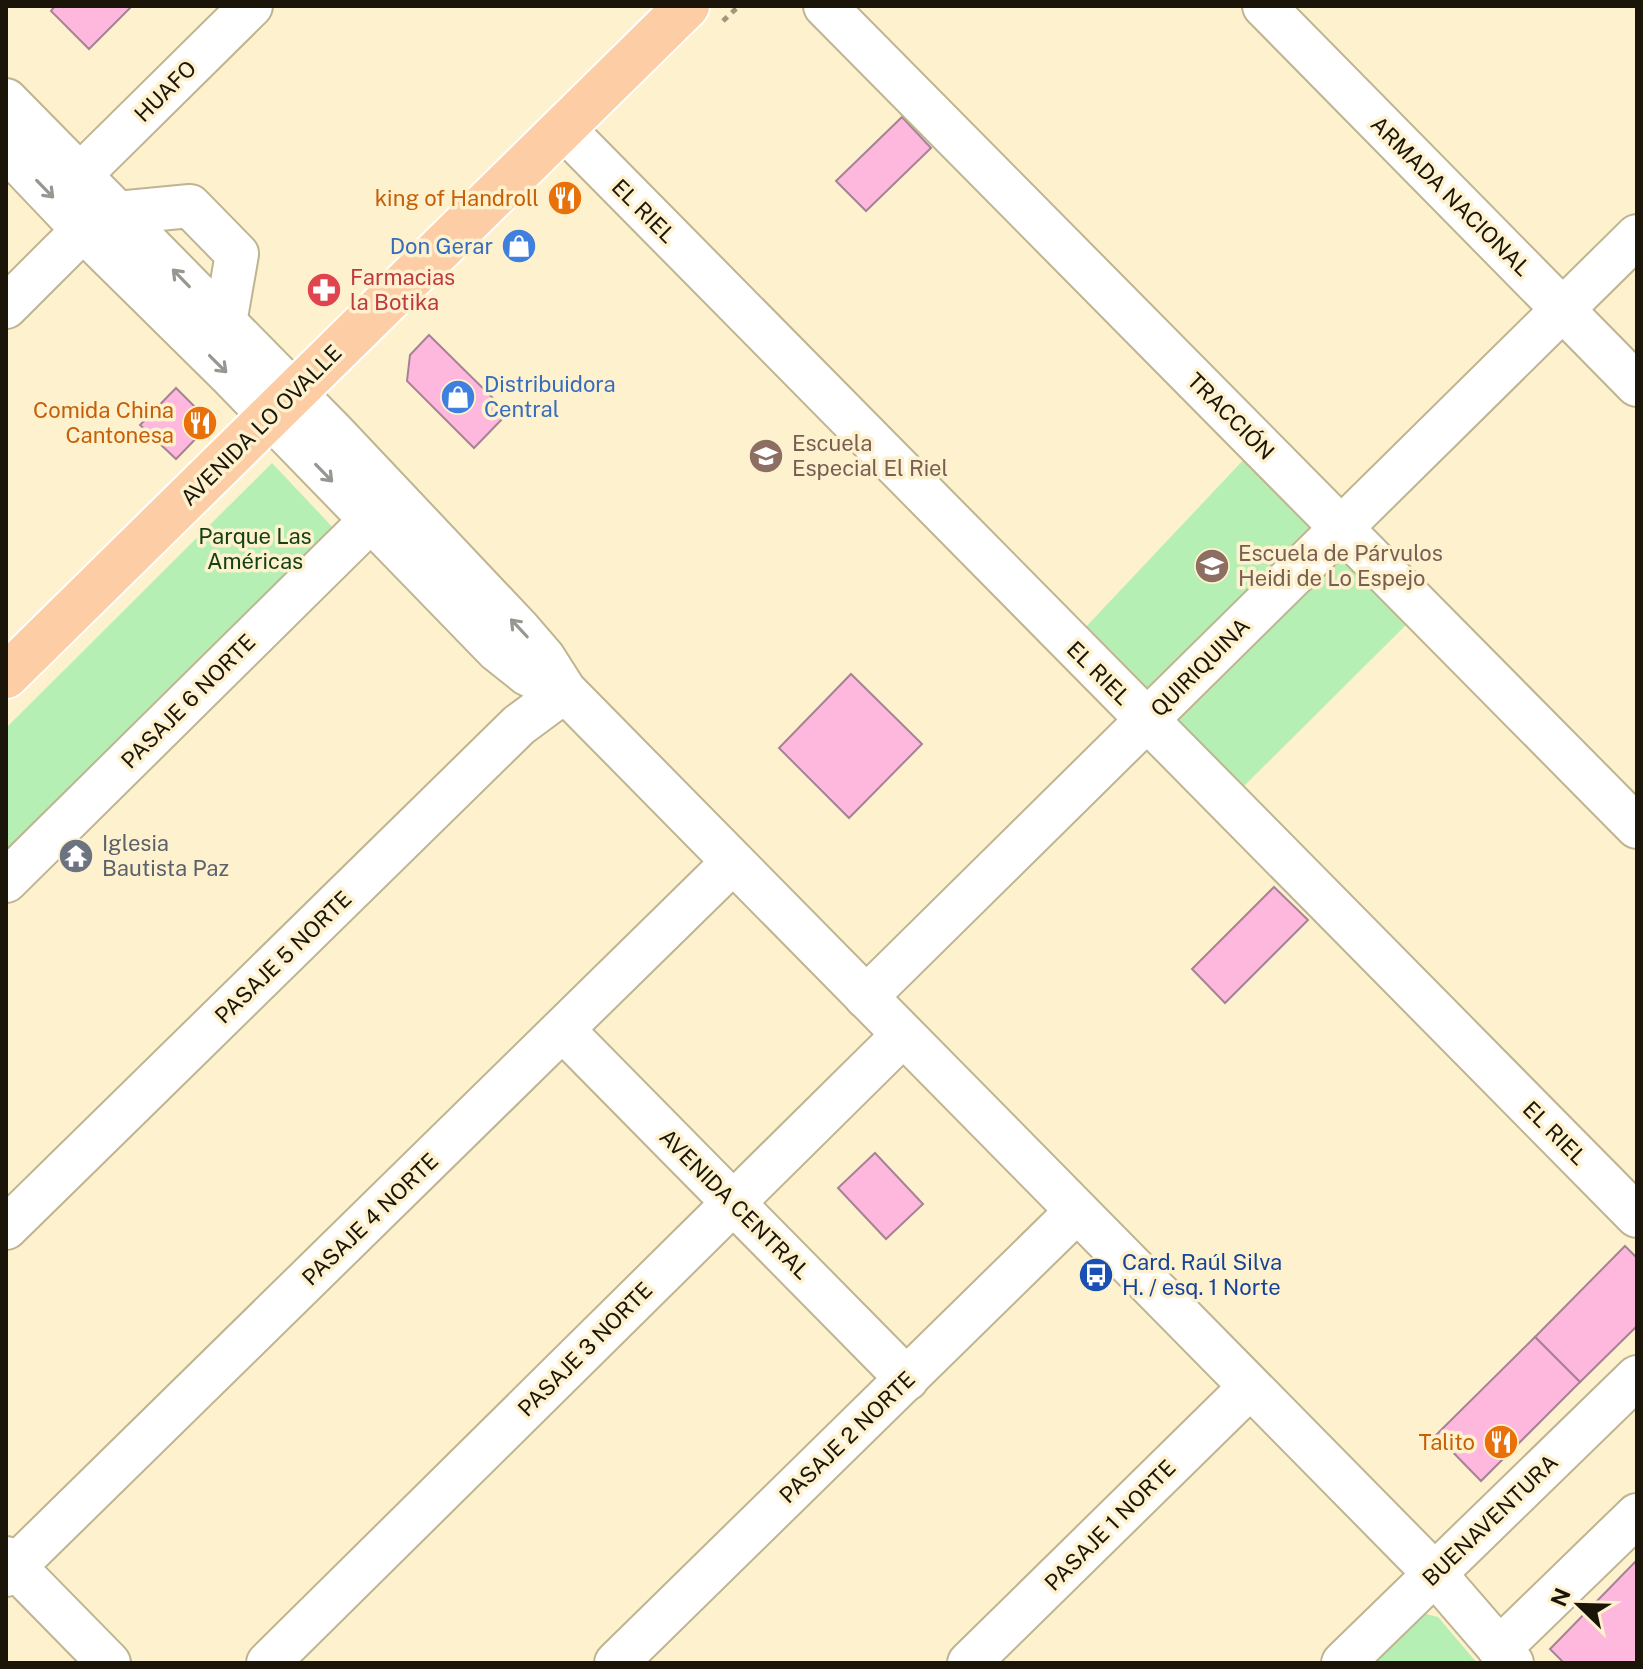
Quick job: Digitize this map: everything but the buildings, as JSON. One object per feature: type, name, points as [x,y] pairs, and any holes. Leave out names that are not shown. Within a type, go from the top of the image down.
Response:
[{"type":"main road","name":"AVENIDA LO OVALLE","points":[[6,676],[687,6]]},
{"type":"street","name":"HUAFO","points":[[80,175],[251,6]]},
{"type":"street","name":"TRACCIÓN","points":[[825,6],[1637,827]]},
{"type":"street","name":"ARMADA NACIONAL","points":[[1264,6],[1637,385]]},
{"type":"street","points":[[6,100],[80,175],[100,221],[282,405],[532,643],[565,691],[1435,1574],[1506,1656],[1637,1515]]},
{"type":"street","name":"EL RIEL","points":[[563,128],[1637,1216]]},
{"type":"street","points":[[6,149],[225,323],[282,405],[370,521],[497,650],[527,674],[565,691]]},
{"type":"street","points":[[6,307],[100,221],[190,206],[237,254],[225,323]]},
{"type":"street","name":"QUIRIQUINA","points":[[866,997],[1637,236]]},
{"type":"street","name":"PASAJE 6 NORTE","points":[[6,881],[370,521]]},
{"type":"street","name":"PASAJE 5 NORTE","points":[[6,1228],[519,725],[565,691]]},
{"type":"street","name":"PASAJE 4 NORTE","points":[[9,1567],[733,862]]},
{"type":"street","name":"AVENIDA CENTRAL","points":[[563,1030],[907,1379]]},
{"type":"street","name":"PASAJE 3 NORTE","points":[[268,1663],[903,1035]]},
{"type":"street","name":"PASAJE 2 NORTE","points":[[616,1663],[1077,1211]]},
{"type":"street","name":"BUENAVENTURA","points":[[1343,1663],[1637,1377]]},
{"type":"street","name":"PASAJE 1 NORTE","points":[[969,1663],[1250,1387]]},
{"type":"street","points":[[9,1567],[109,1663]]},
{"type":"green space","points":[[1248,455],[1413,618],[1239,791],[1083,630]]},
{"type":"green space","name":"Parque Las Américas","points":[[272,463],[339,534],[6,861],[6,728]]},
{"type":"green space","points":[[1422,1613],[1438,1617],[1477,1663],[1360,1663]]},
{"type":"place","name":"king of Handroll","points":[[565,198]]},
{"type":"place","name":"Don Gerar","points":[[519,246]]},
{"type":"place","name":"Farmacias la Botika","points":[[324,290]]},
{"type":"place","name":"Distribuidora Central","points":[[458,397]]},
{"type":"place","name":"Comida China Cantonesa","points":[[200,423]]},
{"type":"place","name":"Escuela Especial El Riel","points":[[766,456]]},
{"type":"place","name":"Escuela de Párvulos Heidi de Lo Espejo","points":[[1212,566]]},
{"type":"place","name":"Iglesia Bautista Paz","points":[[76,856]]},
{"type":"place","name":"Card. Raúl Silva H. / esq. 1 Norte","points":[[1096,1275]]},
{"type":"place","name":"Talito","points":[[1501,1442]]}]
